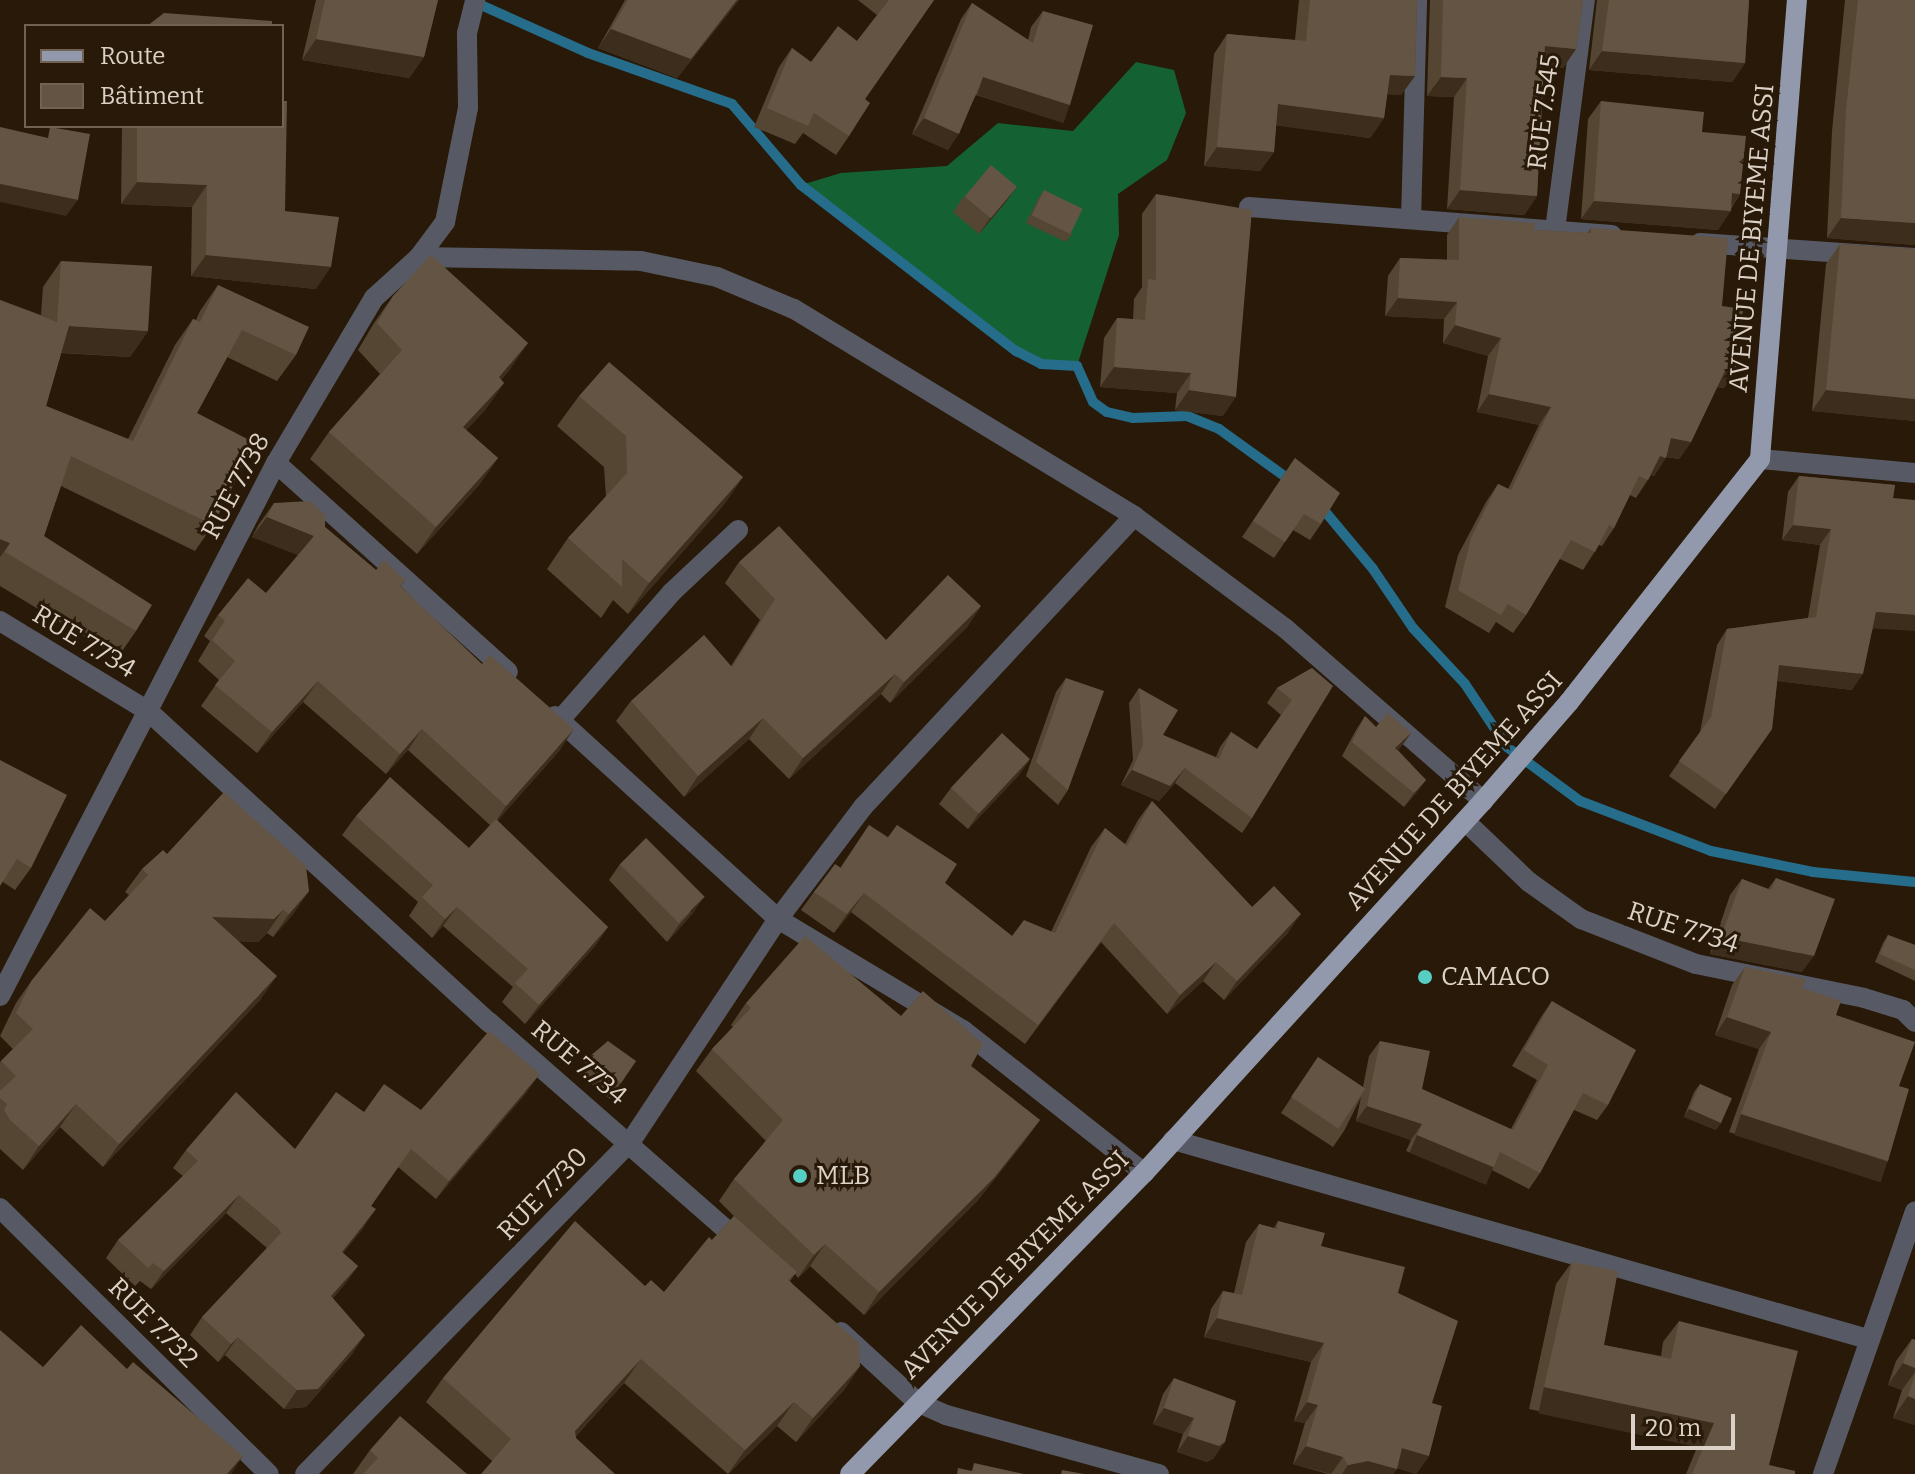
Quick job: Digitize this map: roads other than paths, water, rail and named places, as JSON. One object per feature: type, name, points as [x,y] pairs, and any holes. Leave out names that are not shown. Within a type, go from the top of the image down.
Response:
[{"type":"main road","name":"AVENUE DE BIYEME ASSI","points":[[850,1474],[1144,1173],[1483,801],[1569,702],[1760,459],[1797,0]]},
{"type":"street","name":"RUE 7.738","points":[[0,996],[276,463],[374,298],[419,257],[445,222],[468,108],[467,33],[475,0]]},
{"type":"street","points":[[1411,219],[1417,0]]},
{"type":"street","name":"RUE 7.545","points":[[1555,230],[1585,0]]},
{"type":"street","points":[[1249,207],[1630,236]]},
{"type":"street","points":[[1674,240],[1915,258]]},
{"type":"street","points":[[419,257],[641,261],[717,277],[794,309],[1134,516],[1286,629],[1483,801]]},
{"type":"street","points":[[1760,459],[1915,473]]},
{"type":"street","points":[[276,463],[778,919],[963,1030],[1144,1173]]},
{"type":"street","name":"RUE 7.730","points":[[305,1474],[631,1141],[778,919],[863,807],[1134,516]]},
{"type":"street","points":[[560,720],[671,593],[738,530]]},
{"type":"street","name":"RUE 7.734","points":[[0,621],[148,711],[489,1022],[631,1141],[757,1256]]},
{"type":"street","name":"RUE 7.734","points":[[1465,821],[1529,882],[1581,919],[1696,964],[1864,998],[1903,1010],[1915,1022]]},
{"type":"street","points":[[1173,1140],[1868,1339]]},
{"type":"street","name":"RUE 7.732","points":[[0,1208],[269,1474]]},
{"type":"street","points":[[1823,1474],[1915,1212]]},
{"type":"street","points":[[826,1318],[917,1402],[946,1415],[1159,1474]]},
{"type":"waterway","points":[[472,1],[588,53],[732,104],[801,185],[1016,351],[1041,364],[1077,366],[1093,402],[1107,412],[1133,418],[1187,416],[1219,429],[1294,483]]},
{"type":"waterway","points":[[1318,503],[1373,569],[1413,628],[1465,684],[1507,747],[1580,801],[1711,851],[1813,872],[1915,882]]},
{"type":"place","name":"CAMACO","points":[[1425,977]]},
{"type":"place","name":"MLB","points":[[800,1176]]}]
